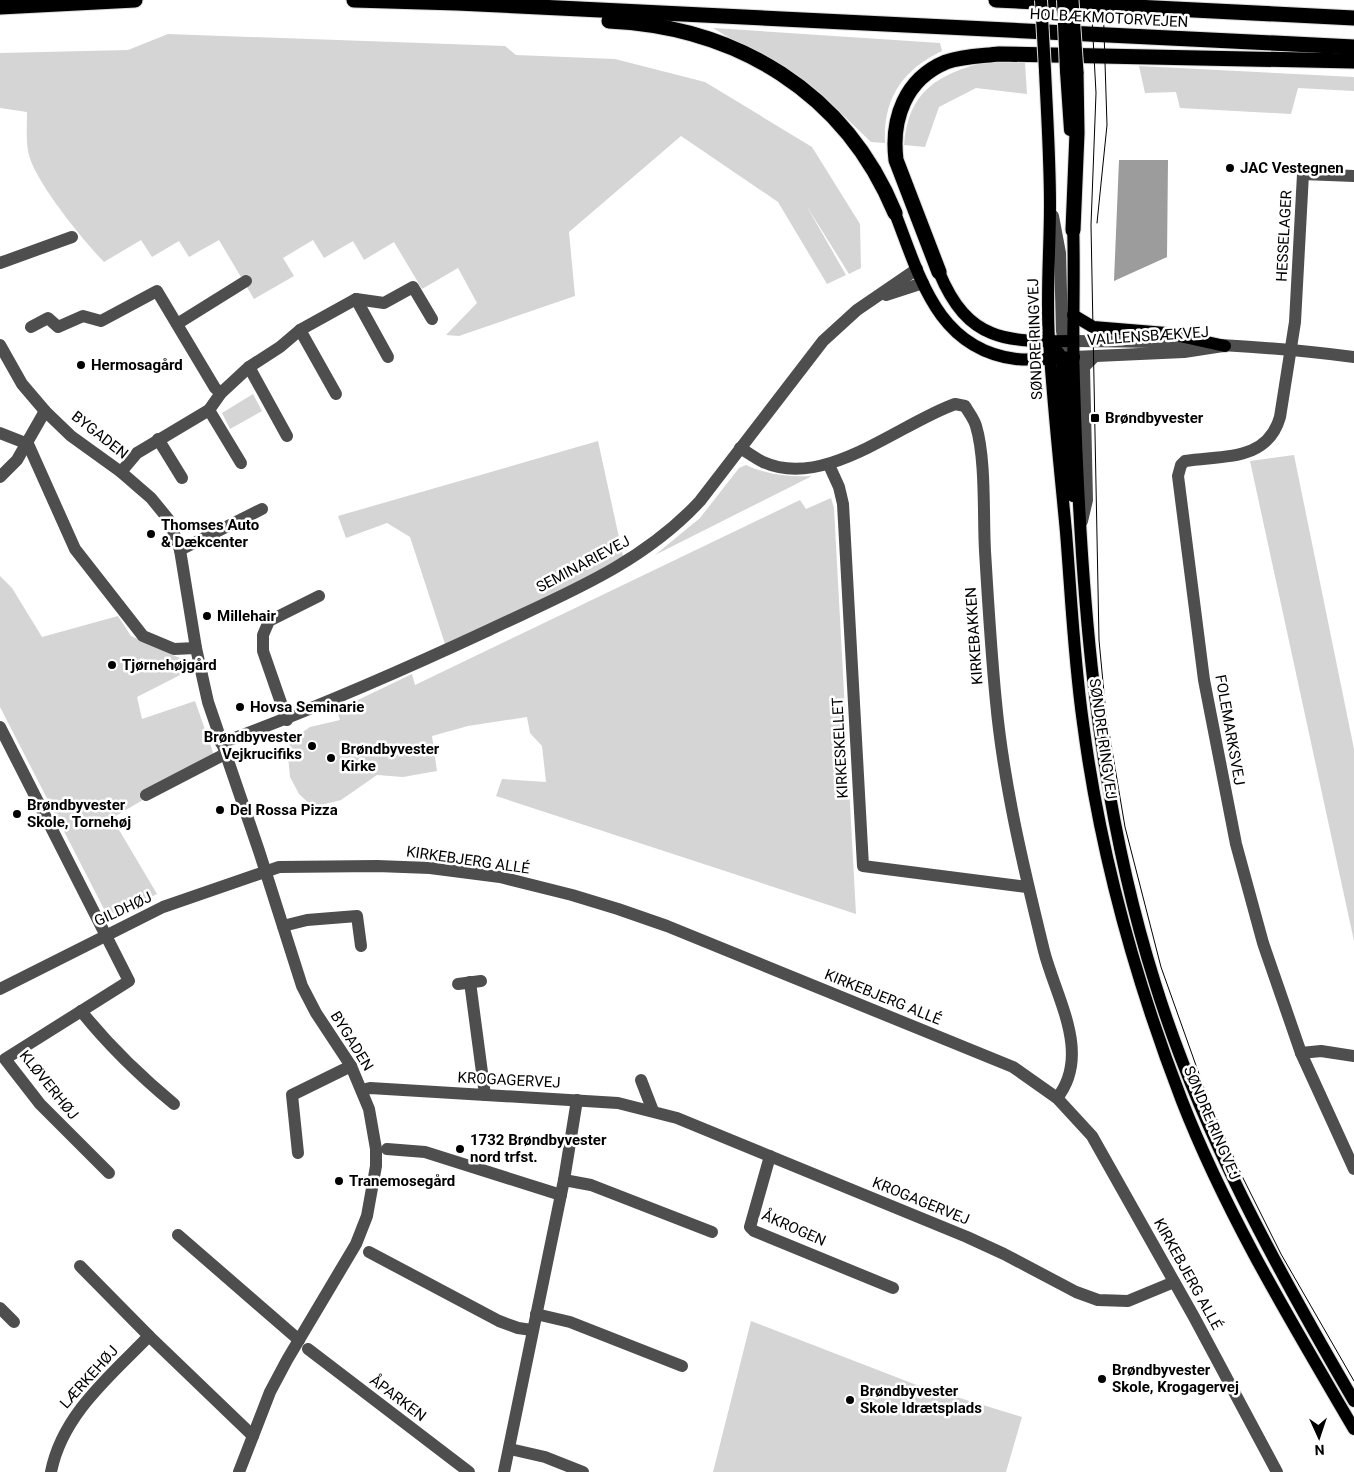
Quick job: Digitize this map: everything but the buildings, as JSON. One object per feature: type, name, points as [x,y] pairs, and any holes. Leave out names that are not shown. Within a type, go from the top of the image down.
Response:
[{"type":"highway","points":[[0,7],[134,0]]},
{"type":"highway","name":"HOLBÆKMOTORVEJEN","points":[[354,0],[456,3],[1354,47]]},
{"type":"highway","name":"HOLBÆKMOTORVEJEN","points":[[996,0],[1354,18]]},
{"type":"highway","points":[[1071,0],[1071,71],[1077,133],[1073,230]]},
{"type":"highway","points":[[456,3],[536,17],[628,22],[698,34],[739,49],[775,69],[810,94],[846,130],[885,187],[895,213]]},
{"type":"highway","points":[[939,272],[896,160],[894,140],[896,120],[903,101],[914,85],[929,71],[947,62],[999,54],[1354,61]]},
{"type":"main road","name":"SØNDRE RINGVEJ","points":[[1041,0],[1050,202],[1049,341]]},
{"type":"main road","points":[[1063,0],[1071,71]]},
{"type":"main road","points":[[895,213],[934,307],[959,336],[972,345],[1002,357],[1024,360],[1062,358]]},
{"type":"main road","name":"SØNDRE RINGVEJ","points":[[1073,230],[1073,314],[1069,341],[1062,358],[1056,446],[1082,721],[1096,803],[1125,928],[1161,1043],[1183,1103],[1212,1169],[1241,1229],[1354,1429]]},
{"type":"main road","points":[[939,272],[956,306],[969,320],[986,331],[1004,338],[1069,341]]},
{"type":"main road","points":[[1073,314],[1093,327],[1166,333],[1224,346]]},
{"type":"main road","points":[[1049,341],[1062,358]]},
{"type":"main road","name":"SØNDRE RINGVEJ","points":[[1062,358],[1067,456],[1071,490],[1081,524],[1089,658],[1108,793],[1124,867],[1155,983],[1197,1098],[1224,1162],[1292,1295],[1354,1401]]},
{"type":"street","name":"HESSELAGER","points":[[1290,349],[1296,322],[1303,174],[1354,176]]},
{"type":"street","points":[[1050,202],[1060,253],[1069,341]]},
{"type":"street","points":[[0,263],[72,237]]},
{"type":"street","name":"SEMINARIEVEJ","points":[[223,749],[412,666],[611,571],[655,543],[680,523],[700,501],[823,341],[857,310],[917,269]]},
{"type":"street","points":[[177,324],[246,282]]},
{"type":"street","name":"SEMINARIEVEJ","points":[[874,298],[923,283]]},
{"type":"street","points":[[121,472],[137,453],[209,410],[221,393],[249,367],[280,347],[300,330],[356,299],[384,303],[413,287],[432,319]]},
{"type":"street","points":[[31,327],[48,318],[58,327],[83,316],[102,321],[157,291],[215,388],[221,393]]},
{"type":"street","points":[[356,299],[388,356]]},
{"type":"street","points":[[300,330],[336,394]]},
{"type":"street","name":"VALLENSBÆKVEJ","points":[[1069,341],[1124,340],[1290,349],[1354,357]]},
{"type":"street","name":"BYGADEN","points":[[0,345],[22,384],[45,411],[71,436],[121,472],[151,498],[169,520],[180,550],[196,648],[208,702],[223,749],[266,871],[302,986],[316,1013],[351,1066],[362,1090],[376,1149],[376,1166],[367,1216],[356,1244],[270,1392],[239,1472]]},
{"type":"street","name":"VALLENSBÆKVEJ","points":[[1062,358],[1184,352],[1224,346]]},
{"type":"street","name":"FOLEMARKSVEJ","points":[[1290,349],[1280,417],[1270,438],[1248,453],[1185,461],[1181,465],[1178,476],[1204,680],[1236,844],[1263,943],[1301,1053],[1354,1169]]},
{"type":"street","points":[[1081,524],[1087,500],[1084,367],[1094,357]]},
{"type":"street","points":[[249,367],[287,436]]},
{"type":"street","name":"KIRKEBAKKEN","points":[[740,448],[763,462],[773,465],[804,468],[829,465],[954,404],[965,406],[976,424],[980,452],[988,616],[996,704],[1007,781],[1027,887],[1050,973],[1071,1038],[1073,1067],[1068,1083],[1057,1098]]},
{"type":"street","points":[[209,410],[241,463]]},
{"type":"street","points":[[0,477],[17,460],[28,444],[40,416],[45,411]]},
{"type":"street","points":[[0,434],[28,444],[75,550],[143,636],[174,649],[196,648]]},
{"type":"street","points":[[158,439],[182,478]]},
{"type":"street","name":"KIRKESKELLET","points":[[829,465],[839,487],[843,504],[862,866],[1027,887]]},
{"type":"street","points":[[180,550],[262,509]]},
{"type":"street","points":[[287,720],[263,651],[264,635],[269,621],[319,596]]},
{"type":"street","points":[[0,727],[106,934]]},
{"type":"street","points":[[146,795],[223,749]]},
{"type":"street","name":"KIRKEBJERG ALLÉ","points":[[266,871],[279,867],[312,866],[430,868],[500,878],[572,895],[667,926],[1013,1067],[1057,1098],[1092,1136],[1277,1472]]},
{"type":"street","name":"GILDHØJ","points":[[0,989],[106,934],[163,908],[266,871]]},
{"type":"street","points":[[282,926],[307,920],[357,916],[361,946]]},
{"type":"street","name":"KLØVERHØJ","points":[[106,934],[129,981],[5,1058],[40,1104],[109,1173]]},
{"type":"street","points":[[470,982],[485,1095]]},
{"type":"street","points":[[81,1011],[108,1045],[135,1072],[174,1104]]},
{"type":"street","points":[[1301,1053],[1321,1051],[1354,1056]]},
{"type":"street","points":[[298,1153],[292,1095],[351,1066]]},
{"type":"street","points":[[641,1080],[653,1111]]},
{"type":"street","name":"KROGAGERVEJ","points":[[362,1090],[370,1088],[577,1100],[618,1103],[653,1111],[677,1118],[967,1237],[1087,1297],[1108,1302],[1128,1301],[1174,1282]]},
{"type":"street","points":[[504,1472],[564,1180],[577,1100]]},
{"type":"street","points":[[386,1148],[425,1152],[560,1195]]},
{"type":"street","name":"ÅKROGEN","points":[[770,1156],[750,1227],[754,1231],[893,1288]]},
{"type":"street","points":[[564,1180],[591,1185],[712,1232]]},
{"type":"street","points":[[178,1235],[299,1340]]},
{"type":"street","points":[[369,1252],[499,1321],[518,1328],[532,1330]]},
{"type":"street","points":[[80,1266],[149,1336],[255,1430]]},
{"type":"street","points":[[0,1308],[14,1322]]},
{"type":"street","points":[[536,1314],[570,1322],[682,1366]]},
{"type":"street","name":"LÆRKEHØJ","points":[[51,1472],[60,1443],[83,1404],[149,1336]]},
{"type":"street","name":"ÅPARKEN","points":[[308,1349],[468,1472]]},
{"type":"street","points":[[510,1449],[545,1457],[583,1472]]},
{"type":"shaded area","points":[[713,28],[940,43],[942,51],[916,67],[906,77],[898,88],[887,113],[885,143],[871,142],[819,92]]},
{"type":"shaded area","points":[[168,34],[505,46],[516,55],[615,59],[705,82],[812,147],[860,224],[861,268],[849,274],[806,205],[846,275],[827,284],[778,202],[681,136],[569,232],[575,296],[459,336],[446,335],[477,303],[458,268],[422,289],[394,242],[364,260],[353,241],[324,258],[313,240],[283,258],[294,276],[254,299],[219,240],[189,257],[179,241],[152,257],[141,240],[104,262],[72,225],[39,177],[28,151],[27,112],[0,108],[0,53],[128,50]]},
{"type":"shaded area","points":[[986,62],[1025,63],[1027,94],[976,88],[939,107],[925,147],[904,145],[912,111],[928,88],[953,73]]},
{"type":"shaded area","points":[[1139,66],[1354,77],[1354,91],[1298,88],[1291,114],[1180,108],[1176,92],[1145,93]]},
{"type":"shaded area","points":[[1119,160],[1168,160],[1167,257],[1114,281]]},
{"type":"shaded area","points":[[253,394],[262,411],[230,429],[222,413]]},
{"type":"shaded area","points":[[598,441],[623,556],[578,583],[445,644],[410,537],[387,523],[346,538],[338,516]]},
{"type":"shaded area","points":[[1294,455],[1354,749],[1354,941],[1250,461]]},
{"type":"shaded area","points":[[746,465],[779,475],[812,476],[655,555],[700,518],[739,468]]},
{"type":"shaded area","points":[[831,498],[834,508],[856,914],[496,796],[502,779],[546,782],[542,746],[530,733],[527,717],[468,726],[432,736],[437,771],[403,777],[377,775],[341,800],[313,807],[299,794],[290,777],[288,756],[290,741],[310,727],[340,720],[337,710],[412,674],[415,685],[800,500],[806,509]]},
{"type":"shaded area","points":[[0,576],[12,588],[42,637],[118,616],[131,636],[184,660],[188,671],[137,697],[142,719],[195,701],[215,758],[112,818],[157,894],[116,914],[104,909],[0,707]]},
{"type":"shaded area","name":"Brøndbyvester Skole Idrætsplads","points":[[751,1321],[914,1384],[1022,1417],[1006,1472],[713,1472]]},
{"type":"tram line","points":[[1091,0],[1096,93],[1091,225],[1099,640],[1106,714],[1125,827],[1161,967],[1209,1102],[1242,1176],[1281,1254],[1354,1381]]},
{"type":"tram line","points":[[1097,223],[1107,125],[1103,0]]},
{"type":"place","name":"JAC Vestegnen","points":[[1230,168]]},
{"type":"place","name":"Hermosagård","points":[[81,365]]},
{"type":"place","name":"Brøndbyvester","points":[[1095,418]]},
{"type":"place","name":"Thomses Auto & Dækcenter","points":[[151,534]]},
{"type":"place","name":"Millehair","points":[[207,616]]},
{"type":"place","name":"Tjørnehøjgård","points":[[112,665]]},
{"type":"place","name":"Hovsa Seminarie","points":[[240,707]]},
{"type":"place","name":"Brøndbyvester Vejkrucifiks","points":[[312,746]]},
{"type":"place","name":"Brøndbyvester Kirke","points":[[331,758]]},
{"type":"place","name":"Del Rossa Pizza","points":[[220,810]]},
{"type":"place","name":"Brøndbyvester Skole, Tornehøj","points":[[17,814]]},
{"type":"place","name":"1732 Brøndbyvester nord trfst.","points":[[460,1149]]},
{"type":"place","name":"Tranemosegård","points":[[339,1181]]},
{"type":"place","name":"Brøndbyvester Skole, Krogagervej","points":[[1102,1379]]},
{"type":"place","name":"Brøndbyvester Skole Idrætsplads","points":[[850,1400]]}]
